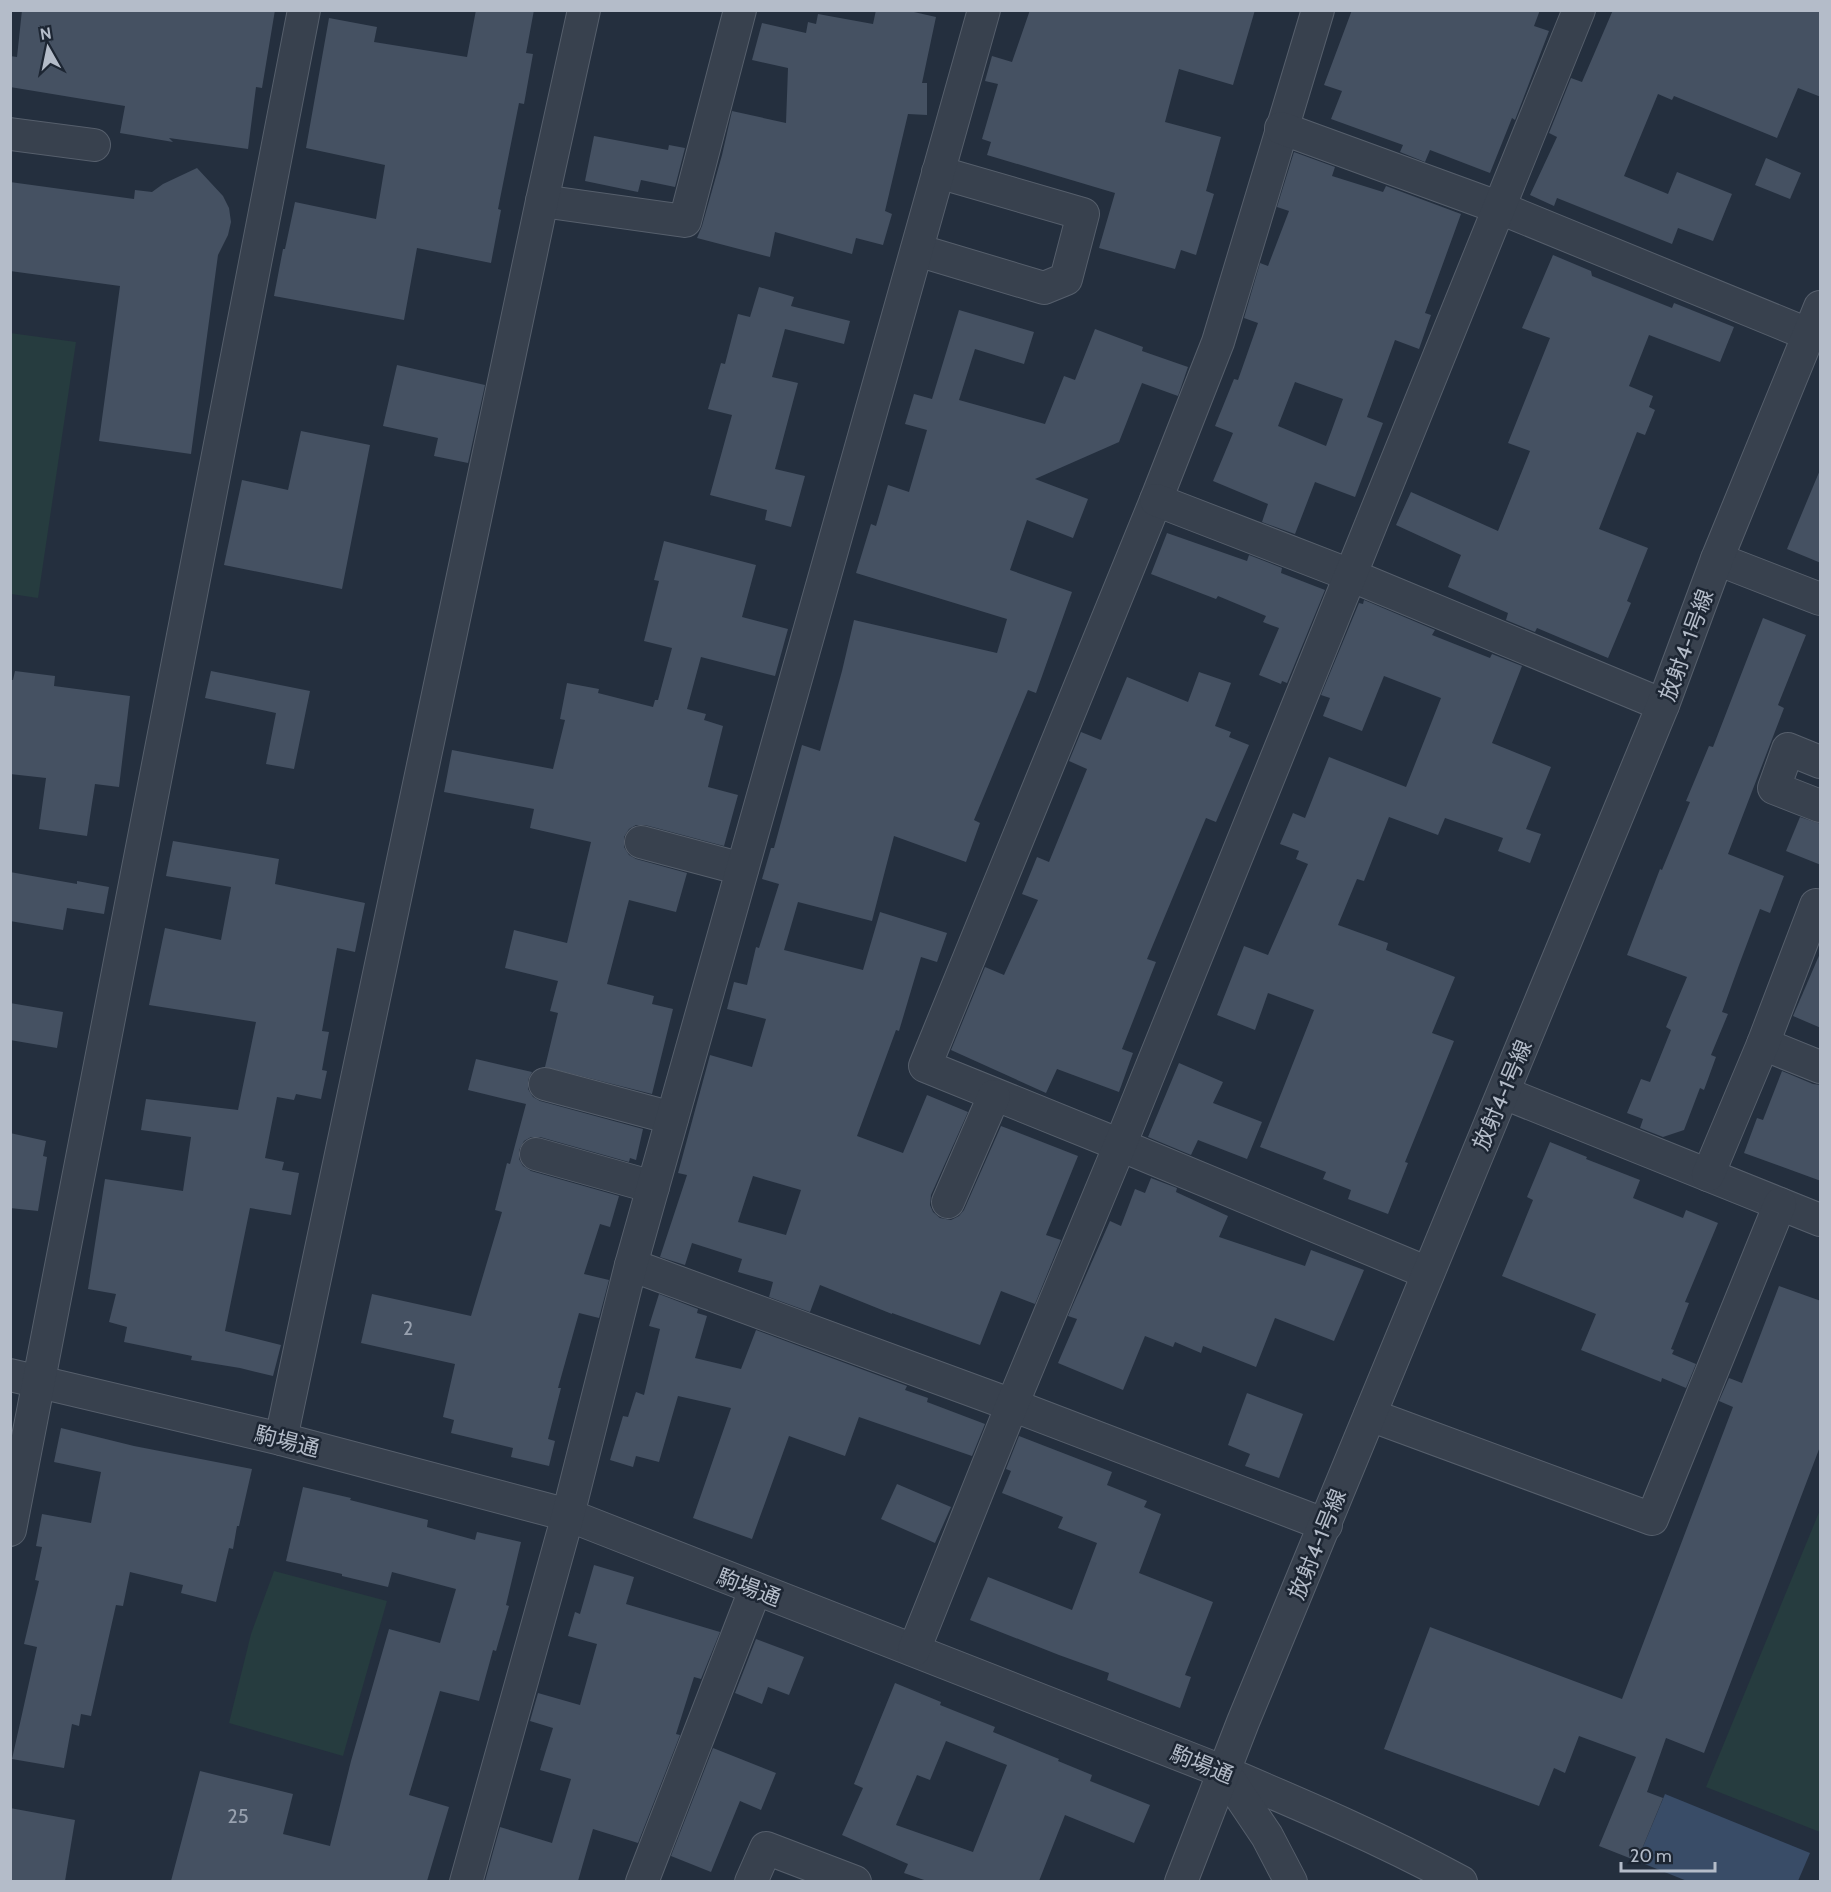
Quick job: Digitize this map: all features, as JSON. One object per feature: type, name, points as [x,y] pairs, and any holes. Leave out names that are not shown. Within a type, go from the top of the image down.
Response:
[{"type":"street","points":[[10,1530],[25,1378],[304,10]]},
{"type":"street","points":[[281,1439],[584,10]]},
{"type":"street","points":[[542,201],[685,221],[740,10]]},
{"type":"street","points":[[466,1881],[568,1515],[631,1265],[984,10]]},
{"type":"street","points":[[1318,10],[1218,342],[1156,500],[925,1066],[1428,1274]]},
{"type":"street","points":[[914,1650],[1579,10]]},
{"type":"street","points":[[1281,128],[1815,321]]},
{"type":"street","points":[[10,134],[94,145]]},
{"type":"street","points":[[916,250],[1044,288],[1066,279],[1083,214],[938,172]]},
{"type":"street","name":"放射4-1号線","points":[[1181,1881],[1370,1415],[1663,705],[1717,559],[1815,321]]},
{"type":"street","points":[[1156,500],[1350,575],[1663,705]]},
{"type":"street","points":[[1717,559],[1821,599]]},
{"type":"street","points":[[1821,762],[1788,749],[1773,788],[1821,806]]},
{"type":"street","points":[[641,842],[742,869]]},
{"type":"street","points":[[1708,1175],[1763,1044],[1816,905],[1821,907]]},
{"type":"street","points":[[1763,1044],[1821,1067]]},
{"type":"street","points":[[545,1084],[672,1118]]},
{"type":"street","points":[[1504,1093],[1821,1220]]},
{"type":"street","points":[[948,1202],[994,1096]]},
{"type":"street","points":[[536,1154],[653,1187]]},
{"type":"street","points":[[1370,1415],[1652,1519],[1780,1204]]},
{"type":"street","points":[[631,1265],[1012,1405],[1326,1525]]},
{"type":"street","name":"駒場通","points":[[25,1378],[281,1439],[568,1515],[1224,1772],[1304,1806],[1461,1881]]},
{"type":"street","points":[[642,1881],[755,1590]]},
{"type":"street","points":[[1224,1772],[1267,1836],[1291,1881]]},
{"type":"street","points":[[751,1881],[766,1848],[855,1881]]},
{"type":"green space","points":[[10,333],[76,342],[38,598],[11,594]]},
{"type":"green space","points":[[1820,1510],[1820,1832],[1706,1787]]},
{"type":"green space","points":[[274,1571],[387,1601],[343,1756],[229,1723],[251,1634]]},
{"type":"water","points":[[1665,1794],[1810,1853],[1798,1881],[1687,1881],[1637,1861]]},
{"type":"building","points":[[22,10],[275,10],[262,88],[256,87],[248,149],[169,138],[173,142],[120,133],[125,106],[10,87],[10,56],[17,57]]},
{"type":"building","points":[[476,10],[534,10],[526,53],[533,54],[524,104],[519,103],[498,209],[501,210],[491,263],[417,248],[404,320],[274,296],[295,202],[376,219],[385,165],[306,148],[329,18],[377,27],[374,42],[467,57]]},
{"type":"building","points":[[876,10],[905,10],[936,17],[922,83],[927,83],[927,115],[908,114],[885,211],[892,214],[883,245],[856,238],[852,254],[775,232],[770,257],[697,238],[722,155],[732,111],[786,123],[788,68],[752,60],[762,23],[806,33],[808,22],[816,24],[818,14],[873,24]]},
{"type":"building","points":[[1030,10],[1255,10],[1233,85],[1179,69],[1165,122],[1221,137],[1206,191],[1214,194],[1196,255],[1181,250],[1175,269],[1099,248],[1115,193],[987,155],[991,142],[982,139],[998,84],[985,81],[992,56],[1012,62]]},
{"type":"building","points":[[1352,10],[1540,10],[1534,26],[1549,31],[1515,120],[1512,118],[1490,173],[1430,150],[1425,162],[1400,152],[1403,145],[1331,119],[1342,91],[1324,85]]},
{"type":"building","points":[[1613,10],[1821,10],[1821,97],[1798,88],[1777,138],[1674,96],[1672,100],[1658,94],[1624,176],[1668,194],[1677,172],[1732,194],[1713,241],[1678,228],[1672,244],[1557,198],[1554,206],[1530,195],[1557,137],[1549,133],[1571,78],[1582,82]]},
{"type":"building","points":[[594,136],[668,150],[669,145],[685,148],[675,187],[641,180],[638,192],[585,181]]},
{"type":"building","points":[[1294,152],[1335,167],[1332,176],[1383,192],[1386,186],[1461,214],[1425,313],[1431,315],[1419,349],[1395,340],[1367,417],[1383,423],[1355,497],[1315,482],[1295,534],[1262,522],[1268,504],[1213,481],[1233,433],[1215,426],[1234,379],[1238,380],[1258,323],[1244,318],[1260,263],[1268,266],[1289,211],[1277,207]],"holes":[[[1295,382],[1343,399],[1326,446],[1278,426]]]},
{"type":"building","points":[[1766,158],[1801,173],[1790,199],[1755,185]]},
{"type":"building","points":[[197,168],[223,196],[229,208],[231,222],[228,235],[218,255],[191,454],[99,441],[120,286],[10,271],[10,182],[134,199],[135,190],[152,192],[163,184]]},
{"type":"building","points":[[1553,255],[1591,271],[1592,276],[1672,308],[1674,303],[1734,327],[1720,362],[1649,335],[1629,386],[1653,396],[1649,407],[1655,410],[1645,435],[1637,432],[1599,529],[1648,548],[1627,601],[1631,603],[1608,658],[1537,628],[1535,632],[1506,620],[1508,613],[1448,587],[1461,555],[1396,525],[1411,492],[1498,531],[1530,451],[1508,443],[1550,338],[1522,328]]},
{"type":"building","points":[[759,287],[794,297],[791,306],[850,321],[844,344],[785,329],[772,377],[798,383],[775,469],[805,476],[791,527],[765,520],[767,510],[710,495],[732,415],[708,409],[721,363],[725,364],[738,314],[750,317]]},
{"type":"building","points":[[959,310],[1034,332],[1024,364],[975,349],[959,400],[1045,424],[1064,376],[1075,380],[1095,329],[1143,347],[1142,351],[1188,367],[1178,396],[1142,383],[1119,442],[1035,479],[1088,499],[1073,538],[1027,520],[1010,570],[1072,592],[1036,693],[1028,690],[974,820],[980,823],[966,862],[894,836],[872,921],[798,902],[784,950],[863,970],[880,912],[947,933],[937,962],[921,957],[899,1031],[896,1030],[857,1136],[903,1153],[927,1095],[968,1112],[931,1195],[930,1205],[933,1212],[940,1218],[951,1220],[964,1210],[1001,1126],[1078,1156],[1046,1235],[1061,1240],[1035,1304],[1001,1291],[980,1345],[892,1314],[820,1285],[810,1312],[769,1297],[773,1282],[738,1272],[742,1259],[692,1243],[685,1265],[660,1257],[687,1175],[678,1173],[710,1055],[752,1067],[766,1019],[727,1009],[734,982],[747,985],[756,947],[759,948],[779,884],[762,879],[771,848],[774,848],[802,745],[820,751],[854,620],[997,653],[1007,619],[856,573],[871,524],[876,526],[888,485],[909,492],[927,430],[905,424],[914,394],[932,399]],"holes":[[[753,1176],[801,1190],[786,1235],[738,1222]]]},
{"type":"building","points":[[397,365],[485,385],[468,463],[434,456],[438,438],[383,426]]},
{"type":"building","points":[[301,431],[370,445],[342,589],[224,565],[242,480],[288,490]]},
{"type":"building","points":[[1821,470],[1821,563],[1787,549]]},
{"type":"building","points":[[1167,533],[1247,561],[1249,555],[1282,568],[1281,573],[1325,590],[1287,683],[1282,681],[1281,684],[1259,675],[1279,628],[1263,622],[1266,616],[1218,596],[1216,599],[1151,574]]},
{"type":"building","points":[[664,541],[756,565],[742,617],[788,629],[775,676],[701,657],[687,709],[706,714],[704,720],[723,726],[708,787],[738,795],[724,846],[645,825],[636,825],[629,829],[624,837],[624,847],[629,855],[636,859],[687,873],[676,912],[629,900],[607,984],[654,996],[652,1004],[673,1009],[652,1094],[545,1067],[558,1013],[550,1011],[558,981],[505,968],[514,930],[567,943],[591,842],[530,828],[534,809],[444,792],[452,750],[553,769],[565,720],[560,719],[567,683],[599,689],[598,693],[653,707],[655,700],[658,700],[672,648],[644,641],[659,581],[654,580]]},
{"type":"building","points":[[1364,600],[1435,630],[1432,635],[1490,658],[1492,654],[1522,666],[1492,743],[1551,767],[1526,829],[1541,834],[1530,863],[1498,851],[1503,838],[1445,818],[1438,835],[1389,817],[1364,881],[1357,879],[1338,925],[1388,943],[1386,950],[1455,977],[1432,1033],[1454,1041],[1405,1162],[1408,1163],[1388,1214],[1348,1199],[1351,1190],[1323,1179],[1326,1172],[1260,1147],[1314,1010],[1268,993],[1255,1030],[1217,1015],[1244,946],[1268,955],[1308,864],[1296,859],[1299,851],[1280,844],[1293,813],[1305,818],[1329,757],[1406,787],[1441,698],[1384,676],[1362,731],[1323,716],[1330,698],[1321,695],[1359,603],[1363,604]]},
{"type":"building","points":[[1763,618],[1806,635],[1778,705],[1784,708],[1728,854],[1784,876],[1770,913],[1760,909],[1739,965],[1722,1012],[1728,1014],[1711,1055],[1716,1057],[1704,1090],[1700,1088],[1684,1130],[1663,1137],[1640,1128],[1643,1119],[1627,1113],[1641,1079],[1650,1082],[1671,1030],[1666,1027],[1687,977],[1627,955],[1660,869],[1662,870],[1690,802],[1686,801],[1709,746],[1713,747]]},
{"type":"building","points":[[15,671],[55,676],[54,686],[130,696],[119,787],[95,784],[87,836],[39,829],[46,778],[10,774],[10,680],[13,680]]},
{"type":"building","points":[[211,671],[310,691],[294,769],[266,764],[276,713],[205,698]]},
{"type":"building","points":[[1199,672],[1231,683],[1215,726],[1231,732],[1229,737],[1249,745],[1216,822],[1206,818],[1147,959],[1156,962],[1122,1049],[1133,1053],[1119,1092],[1057,1069],[1046,1093],[951,1050],[985,967],[1004,975],[1038,900],[1022,894],[1037,857],[1049,862],[1087,769],[1069,761],[1081,732],[1101,740],[1127,677],[1188,702]]},
{"type":"building","points":[[1800,817],[1821,824],[1821,865],[1786,851]]},
{"type":"building","points":[[173,841],[279,859],[275,884],[365,903],[355,952],[337,948],[322,1031],[329,1032],[322,1070],[327,1071],[321,1099],[296,1094],[294,1100],[277,1097],[265,1158],[284,1162],[282,1170],[299,1173],[291,1215],[250,1208],[225,1331],[281,1345],[273,1376],[191,1360],[192,1356],[124,1342],[127,1327],[109,1322],[116,1294],[88,1289],[105,1179],[183,1191],[191,1137],[141,1130],[146,1099],[238,1110],[256,1022],[149,1005],[165,928],[221,940],[231,887],[166,876]]},
{"type":"building","points":[[10,872],[77,884],[77,881],[109,887],[104,914],[67,908],[63,930],[10,921]]},
{"type":"building","points":[[1821,951],[1821,1028],[1793,1016]]},
{"type":"building","points":[[10,1003],[63,1012],[57,1048],[10,1040]]},
{"type":"building","points":[[476,1059],[532,1072],[528,1080],[528,1089],[533,1097],[540,1101],[643,1129],[636,1160],[630,1158],[629,1162],[540,1137],[531,1137],[524,1141],[519,1150],[519,1159],[523,1166],[531,1171],[619,1196],[610,1227],[600,1224],[584,1274],[609,1280],[599,1318],[579,1313],[558,1388],[561,1388],[548,1439],[555,1441],[549,1466],[511,1457],[513,1448],[451,1433],[454,1420],[443,1417],[455,1364],[361,1343],[372,1294],[471,1316],[502,1212],[495,1210],[526,1104],[468,1090]]},
{"type":"building","points":[[1179,1063],[1223,1082],[1213,1103],[1262,1122],[1247,1159],[1198,1140],[1191,1155],[1148,1137]]},
{"type":"building","points":[[1782,1071],[1821,1085],[1821,1181],[1744,1153],[1757,1118],[1763,1120]]},
{"type":"building","points":[[10,1133],[46,1141],[43,1156],[47,1157],[38,1211],[10,1208]]},
{"type":"building","points":[[1550,1142],[1640,1180],[1633,1198],[1683,1218],[1686,1210],[1718,1223],[1685,1302],[1689,1303],[1671,1349],[1674,1350],[1672,1354],[1696,1364],[1686,1388],[1662,1378],[1661,1382],[1581,1350],[1596,1314],[1502,1276],[1533,1200],[1527,1197]]},
{"type":"building","points":[[1151,1178],[1177,1188],[1176,1192],[1228,1216],[1219,1237],[1305,1266],[1311,1250],[1364,1270],[1334,1341],[1275,1318],[1256,1367],[1203,1346],[1201,1353],[1175,1342],[1173,1347],[1145,1336],[1123,1390],[1058,1363],[1077,1319],[1068,1316],[1110,1221],[1121,1226],[1135,1189],[1145,1193]]},
{"type":"building","points":[[1779,1286],[1821,1301],[1821,1444],[1704,1753],[1666,1738],[1647,1792],[1663,1798],[1637,1861],[1599,1846],[1636,1757],[1579,1736],[1565,1773],[1554,1768],[1539,1806],[1384,1749],[1430,1627],[1622,1699],[1733,1407],[1719,1401],[1729,1378],[1742,1383]]},
{"type":"building","points":[[659,1294],[698,1309],[697,1313],[707,1316],[695,1358],[741,1369],[756,1330],[907,1386],[905,1390],[928,1398],[927,1402],[985,1424],[972,1456],[859,1417],[845,1456],[789,1436],[752,1539],[693,1518],[731,1408],[678,1396],[659,1462],[636,1456],[633,1467],[610,1460],[623,1416],[628,1417],[636,1392],[644,1395],[660,1329],[649,1326]]},
{"type":"building","points":[[1247,1393],[1303,1414],[1279,1478],[1245,1466],[1250,1454],[1228,1445]]},
{"type":"building","points":[[61,1428],[134,1446],[252,1469],[233,1549],[229,1548],[216,1602],[181,1593],[183,1585],[130,1572],[123,1606],[116,1605],[91,1716],[81,1714],[79,1726],[72,1724],[64,1768],[12,1759],[37,1647],[24,1644],[39,1581],[35,1580],[42,1547],[36,1546],[42,1514],[91,1523],[101,1472],[54,1462]]},
{"type":"building","points":[[1019,1436],[1112,1472],[1107,1485],[1147,1501],[1144,1507],[1161,1514],[1139,1573],[1213,1602],[1185,1675],[1191,1677],[1180,1708],[1107,1680],[1109,1673],[970,1620],[988,1577],[1072,1610],[1097,1543],[1058,1528],[1063,1517],[1002,1493],[1011,1471],[1006,1469]]},
{"type":"building","points":[[897,1484],[951,1507],[935,1543],[881,1519]]},
{"type":"building","points":[[303,1487],[428,1520],[427,1527],[475,1540],[477,1532],[521,1542],[506,1605],[509,1606],[496,1651],[493,1650],[479,1701],[440,1691],[409,1795],[449,1807],[427,1881],[171,1881],[200,1771],[293,1794],[283,1834],[330,1846],[351,1761],[389,1629],[440,1643],[456,1589],[392,1572],[388,1587],[286,1561]]},
{"type":"building","points":[[594,1565],[634,1577],[626,1604],[720,1632],[701,1679],[694,1677],[676,1734],[680,1735],[638,1843],[593,1829],[578,1881],[485,1881],[500,1827],[552,1843],[571,1779],[540,1770],[553,1728],[530,1721],[538,1693],[580,1705],[597,1644],[568,1636],[575,1612],[580,1614]]},
{"type":"building","points":[[756,1639],[804,1657],[789,1695],[768,1687],[762,1704],[735,1693]]},
{"type":"building","points":[[895,1683],[941,1702],[940,1705],[995,1727],[993,1732],[1092,1775],[1090,1781],[1150,1805],[1134,1843],[1065,1815],[1039,1881],[927,1881],[904,1873],[908,1864],[842,1835],[863,1788],[854,1784]],"holes":[[[946,1741],[1007,1765],[973,1852],[896,1825],[917,1775],[930,1780]]]},
{"type":"building","points":[[713,1748],[776,1773],[761,1810],[740,1801],[711,1872],[671,1856]]},
{"type":"building","points":[[10,1808],[75,1820],[65,1881],[10,1881]]}]
